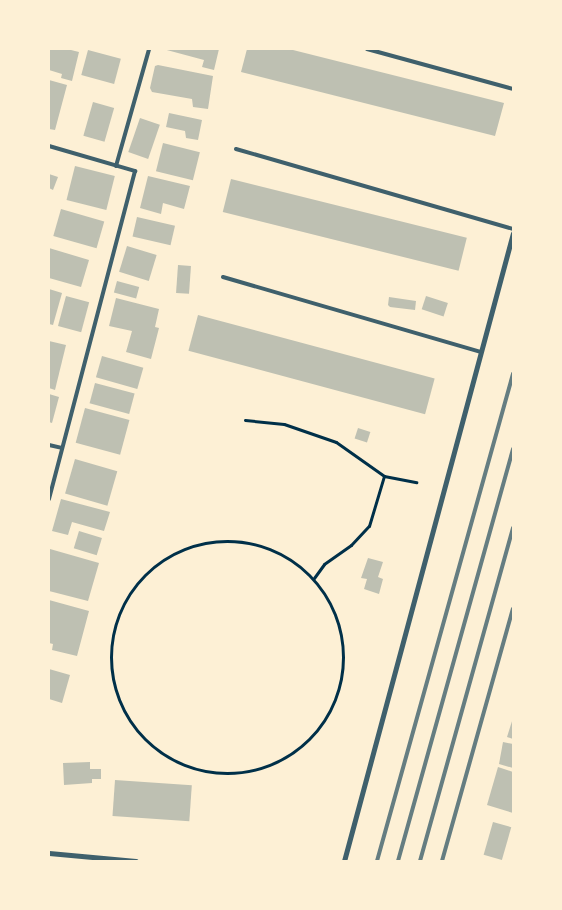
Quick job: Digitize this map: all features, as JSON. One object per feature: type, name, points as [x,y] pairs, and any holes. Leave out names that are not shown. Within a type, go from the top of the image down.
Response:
[{"type":"street","points":[[344,861],[513,233]]},
{"type":"street","points":[[49,853],[136,861]]},
{"type":"lane","points":[[116,166],[149,49]]},
{"type":"lane","points":[[367,49],[513,89]]},
{"type":"lane","points":[[49,146],[135,172],[49,499]]},
{"type":"lane","points":[[236,149],[513,229]]},
{"type":"lane","points":[[223,278],[481,352]]},
{"type":"lane","points":[[49,445],[62,448]]},
{"type":"path","points":[[245,420],[284,424],[336,442],[384,476],[416,482]]},
{"type":"path","points":[[314,578],[324,564],[351,545],[369,526],[384,476]]},
{"type":"path","points":[[222,540],[256,544],[295,562],[314,578],[338,618],[344,660],[338,694],[325,720],[306,743],[272,765],[244,772],[213,773],[168,758],[134,729],[114,690],[110,642],[116,617],[144,574],[175,553],[188,547],[222,540]]},
{"type":"building","points":[[49,49],[67,49],[79,52],[72,81],[61,78],[62,74],[49,70]]},
{"type":"building","points":[[163,49],[219,49],[214,70],[202,67],[204,60]]},
{"type":"building","points":[[247,49],[289,49],[504,103],[495,136],[241,72]]},
{"type":"building","points":[[88,50],[121,59],[114,84],[81,75]]},
{"type":"building","points":[[155,66],[213,76],[208,109],[193,107],[192,99],[152,92],[150,88]]},
{"type":"building","points":[[49,80],[67,85],[55,130],[49,129]]},
{"type":"building","points":[[93,102],[114,108],[105,142],[83,136]]},
{"type":"building","points":[[169,113],[202,120],[198,140],[186,138],[185,131],[166,127]]},
{"type":"building","points":[[140,118],[160,125],[148,159],[128,152]]},
{"type":"building","points":[[163,143],[200,152],[193,180],[156,171]]},
{"type":"building","points":[[75,166],[115,176],[106,210],[67,200]]},
{"type":"building","points":[[49,174],[58,177],[53,190],[49,188]]},
{"type":"building","points":[[148,176],[190,186],[184,209],[163,203],[161,214],[140,208]]},
{"type":"building","points":[[231,179],[467,238],[459,271],[223,212]]},
{"type":"building","points":[[61,209],[104,221],[97,248],[53,236]]},
{"type":"building","points":[[137,217],[175,226],[171,245],[133,236]]},
{"type":"building","points":[[127,246],[157,255],[149,281],[119,272]]},
{"type":"building","points":[[49,248],[89,260],[81,287],[49,278]]},
{"type":"building","points":[[178,265],[191,266],[189,294],[176,293]]},
{"type":"building","points":[[117,281],[139,287],[136,299],[114,293]]},
{"type":"building","points":[[49,289],[62,293],[53,325],[49,324]]},
{"type":"building","points":[[66,296],[89,302],[81,332],[58,326]]},
{"type":"building","points":[[426,296],[448,303],[444,316],[422,309]]},
{"type":"building","points":[[389,297],[416,301],[415,310],[390,307],[388,305]]},
{"type":"building","points":[[116,298],[159,309],[155,327],[159,328],[151,359],[126,352],[132,331],[109,326]]},
{"type":"building","points":[[198,315],[435,378],[425,414],[188,351]]},
{"type":"building","points":[[49,341],[66,345],[55,390],[49,388]]},
{"type":"building","points":[[102,356],[143,368],[137,389],[96,377]]},
{"type":"building","points":[[95,383],[135,394],[129,414],[90,403]]},
{"type":"building","points":[[49,394],[59,397],[52,423],[49,422]]},
{"type":"building","points":[[85,408],[129,420],[120,455],[76,443]]},
{"type":"building","points":[[358,428],[370,432],[367,442],[355,438]]},
{"type":"building","points":[[75,459],[117,471],[107,506],[65,494]]},
{"type":"building","points":[[61,499],[110,512],[104,531],[72,522],[68,535],[52,531]]},
{"type":"building","points":[[79,531],[102,538],[97,555],[74,548]]},
{"type":"building","points":[[50,549],[99,563],[88,601],[49,591]]},
{"type":"building","points":[[368,558],[383,562],[378,577],[383,579],[379,594],[364,589],[367,579],[361,578]]},
{"type":"building","points":[[49,600],[89,611],[77,656],[52,650],[53,644],[49,643]]},
{"type":"building","points":[[49,669],[70,675],[62,703],[49,699]]},
{"type":"building","points":[[513,718],[513,739],[507,737]]},
{"type":"building","points":[[503,742],[513,744],[513,768],[499,764]]},
{"type":"building","points":[[90,762],[90,769],[101,769],[101,779],[92,779],[92,783],[64,785],[63,763]]},
{"type":"building","points":[[498,767],[513,772],[513,813],[487,805]]},
{"type":"building","points":[[115,780],[192,785],[189,821],[112,816]]},
{"type":"building","points":[[493,822],[511,827],[502,860],[484,855]]},
{"type":"railway","points":[[377,861],[513,374]]},
{"type":"railway","points":[[398,861],[513,449]]},
{"type":"railway","points":[[420,861],[513,528]]},
{"type":"railway","points":[[442,861],[513,609]]}]
